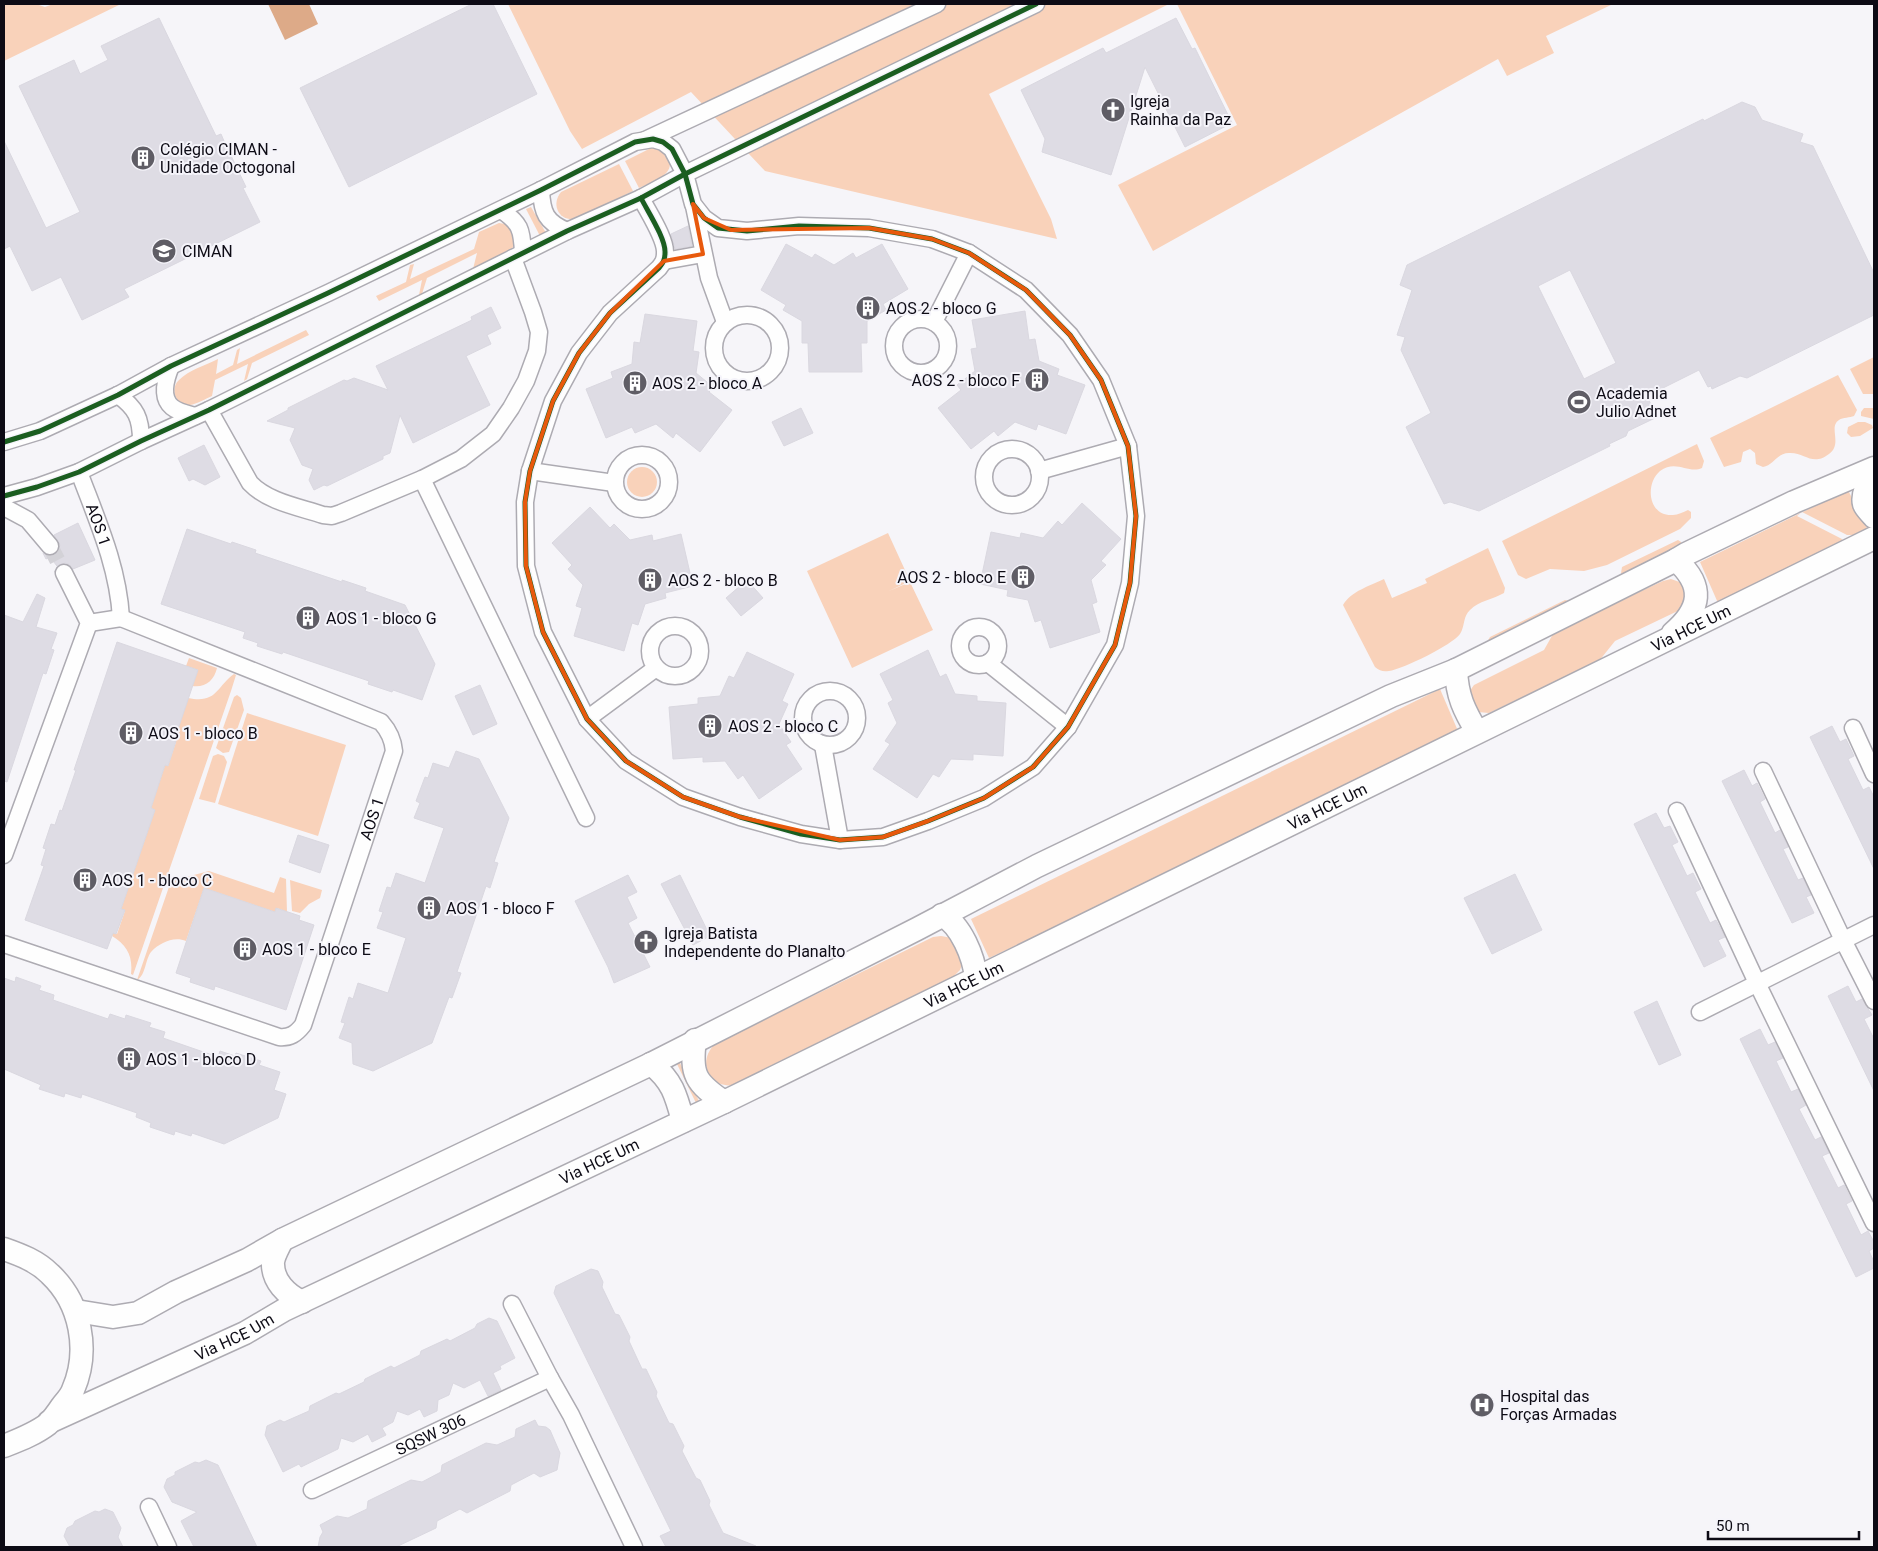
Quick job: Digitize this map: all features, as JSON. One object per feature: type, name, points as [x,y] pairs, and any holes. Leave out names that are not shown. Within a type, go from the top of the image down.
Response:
[{"type":"main road","points":[[76,1312],[112,1317],[138,1313],[176,1292],[247,1260],[282,1240],[651,1064],[1037,866],[1391,696],[1456,670],[1686,554],[1794,502],[1874,468]]},
{"type":"main road","points":[[1874,472],[1863,497],[1864,505],[1874,517]]},
{"type":"main road","name":"Via HCE Um","points":[[4,1446],[30,1435],[50,1422],[245,1333],[284,1310],[724,1102],[1874,538]]},
{"type":"main road","points":[[1662,642],[1680,627],[1691,613],[1697,598],[1696,584],[1686,569],[1676,560]]},
{"type":"main road","points":[[1456,670],[1457,689],[1462,706],[1477,732]]},
{"type":"main road","points":[[942,915],[958,928],[975,966],[976,978]]},
{"type":"main road","points":[[695,1040],[692,1060],[697,1077],[707,1090],[724,1102]]},
{"type":"main road","points":[[651,1064],[661,1071],[670,1083],[677,1098],[683,1121]]},
{"type":"main road","points":[[282,1240],[275,1254],[273,1264],[277,1279],[286,1293],[302,1302]]},
{"type":"main road","name":"Via HCE Um","points":[[4,1249],[29,1258],[50,1274],[66,1292],[76,1312],[82,1342],[80,1369],[73,1392],[50,1422]]},
{"type":"street","points":[[643,141],[937,4]]},
{"type":"street","points":[[4,496],[79,472],[202,413],[567,231],[641,198],[685,174],[1036,4]]},
{"type":"street","points":[[4,442],[40,431],[118,395],[170,366],[328,293],[635,142],[653,139],[663,142],[672,149],[685,174],[709,278],[725,322]]},
{"type":"street","points":[[540,190],[545,214],[554,225],[567,231]]},
{"type":"street","points":[[641,198],[664,244],[666,253],[664,261],[659,268],[610,313],[579,352],[553,401],[530,471],[526,502],[526,566],[543,632],[588,719],[626,761],[683,797],[740,818],[801,834],[840,840],[883,837],[984,798],[1033,767],[1068,727],[1115,645],[1130,583],[1136,516],[1128,446],[1101,380],[1070,335],[1026,290],[969,253],[932,239],[869,228],[799,226],[747,231],[718,228],[704,218],[693,204]]},
{"type":"street","points":[[170,366],[164,382],[166,396],[172,407],[202,413],[250,483],[266,496],[323,515],[332,516],[422,479],[461,458],[493,434],[512,408],[526,381],[537,351],[539,332],[518,255],[522,237],[520,227],[514,219],[500,210]]},
{"type":"street","points":[[934,322],[969,253]]},
{"type":"street","points":[[664,261],[703,254]]},
{"type":"street","points":[[740,315],[756,315],[774,327],[780,337],[781,348],[779,359],[774,369],[765,376],[755,380],[744,381],[724,372],[714,353],[714,342],[718,331],[725,322],[740,315]]},
{"type":"street","points":[[118,395],[130,404],[138,415],[141,441]]},
{"type":"street","points":[[1039,470],[1128,446]]},
{"type":"street","points":[[530,471],[614,483]]},
{"type":"street","name":"AOS 1","points":[[4,944],[279,1037],[287,1038],[297,1033],[303,1025],[394,751],[393,741],[380,722],[122,618],[120,595],[112,561],[79,472]]},
{"type":"street","points":[[422,479],[586,818]]},
{"type":"street","points":[[4,507],[28,520],[50,546]]},
{"type":"street","points":[[4,855],[89,623],[64,573]]},
{"type":"street","points":[[89,623],[122,618]]},
{"type":"street","points":[[988,663],[1068,727]]},
{"type":"street","points":[[588,719],[656,668]]},
{"type":"street","points":[[1853,728],[1874,774]]},
{"type":"street","points":[[823,745],[840,840]]},
{"type":"street","points":[[1763,771],[1874,1002]]},
{"type":"street","points":[[1678,811],[1757,983],[1874,1222]]},
{"type":"street","points":[[1700,1012],[1874,925]]},
{"type":"street","points":[[512,1304],[571,1415],[634,1547]]},
{"type":"street","name":"SQSW 306","points":[[312,1490],[550,1378]]},
{"type":"street","points":[[149,1507],[168,1547]]},
{"type":"highlighted area","points":[[693,204],[704,218],[731,230],[869,228],[932,239],[969,253],[1026,290],[1070,335],[1101,380],[1128,446],[1136,516],[1130,583],[1115,645],[1068,727],[1033,767],[984,798],[928,821],[883,837],[840,840],[740,817],[683,797],[626,761],[587,719],[543,632],[526,566],[525,502],[530,471],[553,401],[579,353],[610,313],[664,261],[703,254]]},
{"type":"shaded area","points":[[4,4],[36,4],[45,7],[53,4],[121,4],[4,61]]},
{"type":"shaded area","points":[[268,4],[309,4],[318,24],[285,40]]},
{"type":"shaded area","points":[[508,4],[1169,4],[989,94],[1051,219],[1057,239],[765,171],[691,92],[582,149],[570,131]]},
{"type":"shaded area","points":[[1177,4],[1613,4],[1546,36],[1554,53],[1507,76],[1498,59],[1153,251],[1118,185],[1237,125]]},
{"type":"shaded area","points":[[651,148],[665,154],[670,162],[670,166],[662,177],[639,188],[625,161]]},
{"type":"shaded area","points":[[619,164],[633,191],[575,219],[569,219],[560,214],[557,202],[561,192]]},
{"type":"shaded area","points":[[531,207],[546,233],[540,236],[526,209]]},
{"type":"shaded area","points":[[499,223],[511,227],[516,243],[510,251],[473,269],[477,253],[427,278],[422,294],[419,295],[422,280],[379,301],[376,296],[406,282],[410,265],[414,264],[410,279],[474,249],[479,232]]},
{"type":"shaded area","points":[[306,330],[309,335],[252,363],[247,379],[244,381],[248,364],[215,380],[212,396],[190,405],[185,405],[178,400],[174,392],[176,384],[183,376],[218,359],[216,374],[233,365],[237,350],[240,348],[237,364]]},
{"type":"shaded area","points":[[1874,357],[1874,394],[1863,394],[1850,369]]},
{"type":"shaded area","points":[[1838,375],[1857,410],[1854,416],[1841,419],[1836,423],[1835,445],[1829,454],[1823,458],[1813,459],[1789,453],[1778,457],[1763,467],[1756,464],[1755,453],[1750,449],[1743,452],[1741,462],[1724,467],[1710,438]]},
{"type":"shaded area","points":[[1864,408],[1874,408],[1874,419],[1861,416]]},
{"type":"shaded area","points":[[1858,422],[1865,422],[1872,425],[1873,428],[1860,436],[1851,437],[1847,433],[1848,427]]},
{"type":"shaded area","points":[[1697,444],[1704,461],[1702,468],[1692,469],[1671,466],[1660,471],[1652,484],[1652,499],[1654,506],[1659,511],[1673,515],[1688,510],[1691,512],[1691,518],[1680,529],[1607,565],[1584,571],[1550,569],[1526,579],[1518,575],[1502,541]]},
{"type":"shaded area","points":[[642,467],[653,471],[657,482],[653,493],[642,497],[631,493],[627,482],[631,471]]},
{"type":"shaded area","points":[[1848,490],[1868,530],[1718,603],[1700,562],[1801,513],[1797,516],[1842,539],[1843,542],[1855,535],[1847,535],[1802,512]]},
{"type":"shaded area","points":[[888,533],[910,581],[889,591],[910,582],[933,630],[852,668],[807,571]]},
{"type":"shaded area","points":[[1678,540],[1682,545],[1621,573],[1622,567]]},
{"type":"shaded area","points":[[1488,548],[1505,588],[1504,593],[1473,607],[1466,615],[1460,634],[1438,650],[1389,671],[1383,671],[1375,667],[1343,605],[1346,600],[1361,589],[1384,579],[1392,598],[1427,583],[1425,579]]},
{"type":"shaded area","points":[[1671,579],[1685,584],[1684,608],[1615,641],[1599,661],[1489,713],[1478,712],[1469,692],[1474,685],[1544,650],[1553,634],[1637,593]]},
{"type":"shaded area","points":[[1565,600],[1569,601],[1487,642],[1490,637]]},
{"type":"shaded area","points":[[189,658],[217,668],[214,677],[208,683],[201,686],[192,686],[198,670],[186,666]]},
{"type":"shaded area","points":[[234,674],[236,675],[231,691],[133,975],[131,974],[131,962],[128,952],[122,943],[112,936],[113,933],[117,934],[125,911],[121,909],[155,810],[151,808],[165,765],[168,766],[188,698],[205,699],[211,696]]},
{"type":"shaded area","points":[[1440,689],[1458,731],[989,958],[971,919]]},
{"type":"shaded area","points":[[237,695],[241,698],[244,710],[229,752],[223,753],[216,748],[234,697]]},
{"type":"shaded area","points":[[247,713],[346,745],[318,836],[218,804]]},
{"type":"shaded area","points":[[218,754],[224,756],[227,762],[215,803],[199,799],[213,756]]},
{"type":"shaded area","points":[[209,871],[274,893],[280,877],[286,879],[287,912],[277,908],[275,912],[204,888],[186,941],[180,939],[172,940],[155,948],[149,955],[142,975],[137,980],[171,881]]},
{"type":"shaded area","points":[[290,880],[322,890],[320,898],[309,904],[300,913],[292,911]]},
{"type":"shaded area","points":[[933,937],[952,938],[963,962],[960,970],[953,977],[734,1085],[718,1083],[708,1072],[707,1058],[715,1044]]},
{"type":"shaded area","points":[[679,1061],[699,1101],[696,1103],[676,1062]]},
{"type":"building","name":"Colégio CIMAN - Unidade Octogonal","points":[[472,4],[493,4],[537,94],[349,187],[300,88]]},
{"type":"building","name":"Colégio CIMAN - Unidade Octogonal","points":[[159,18],[216,136],[221,134],[246,187],[243,188],[260,222],[124,289],[129,297],[82,320],[61,277],[32,291],[10,246],[4,249],[4,141],[46,228],[80,212],[19,86],[74,60],[80,74],[108,60],[101,46]]},
{"type":"building","points":[[1176,18],[1192,49],[1195,48],[1232,123],[1185,147],[1145,67],[1111,175],[1042,152],[1045,139],[1021,90],[1103,48],[1106,53]]},
{"type":"building","points":[[1742,102],[1755,107],[1762,120],[1803,134],[1800,142],[1813,146],[1874,273],[1874,315],[1747,378],[1740,376],[1712,389],[1711,386],[1708,387],[1699,370],[1647,396],[1655,413],[1653,415],[1655,418],[1628,431],[1626,436],[1609,444],[1610,446],[1479,511],[1450,502],[1444,504],[1406,427],[1431,413],[1401,350],[1405,337],[1397,335],[1412,290],[1400,285],[1407,265],[1703,119],[1704,121]],"holes":[[[1570,270],[1616,363],[1584,379],[1538,286]]]},
{"type":"building","points":[[688,226],[692,246],[675,249],[671,234]]},
{"type":"building","name":"AOS 2 - bloco G","points":[[786,244],[812,258],[815,254],[834,265],[853,253],[856,258],[882,244],[908,289],[883,304],[886,310],[867,321],[867,343],[861,343],[862,372],[809,372],[808,343],[802,343],[802,321],[783,310],[786,305],[761,290]]},
{"type":"building","points":[[491,307],[501,328],[487,335],[491,344],[466,356],[490,405],[413,443],[400,415],[390,453],[383,456],[383,459],[327,486],[324,485],[314,490],[309,480],[313,469],[302,465],[290,440],[295,428],[267,421],[288,410],[288,408],[344,380],[347,381],[354,378],[388,390],[376,366],[472,320],[471,317]]},
{"type":"building","name":"AOS 2 - bloco F","points":[[1025,311],[1029,340],[1035,339],[1039,361],[1059,369],[1057,375],[1085,385],[1066,434],[1038,424],[1036,430],[1015,422],[998,436],[994,431],[971,449],[938,408],[961,390],[957,385],[975,371],[971,349],[977,348],[972,320]]},
{"type":"building","name":"AOS 2 - bloco A","points":[[645,314],[697,321],[693,351],[699,352],[696,373],[713,387],[709,392],[732,410],[700,452],[676,433],[673,438],[656,424],[635,433],[632,427],[606,438],[586,389],[613,378],[611,372],[632,364],[634,342],[640,343]]},
{"type":"building","points":[[801,408],[813,433],[784,446],[772,422]]},
{"type":"building","points":[[204,445],[220,477],[205,485],[193,479],[189,481],[178,458]]},
{"type":"building","name":"AOS 2 - bloco E","points":[[1082,503],[1121,539],[1101,561],[1106,565],[1091,580],[1097,602],[1092,604],[1100,632],[1050,648],[1041,620],[1035,622],[1028,600],[1007,596],[1008,590],[980,584],[991,532],[1020,538],[1021,533],[1043,538],[1058,521],[1062,525]]},
{"type":"building","name":"AOS 2 - bloco B","points":[[590,507],[610,528],[614,524],[630,540],[652,535],[653,541],[681,534],[693,586],[665,593],[666,598],[645,604],[638,625],[632,623],[624,651],[574,636],[582,608],[576,606],[583,585],[568,569],[572,565],[552,543]]},
{"type":"building","points":[[78,523],[95,560],[73,569],[65,563],[57,566],[50,557],[46,559],[43,553],[51,556],[57,553],[60,545],[54,535]]},
{"type":"building","name":"AOS 1 - bloco G","points":[[187,529],[231,544],[232,542],[256,550],[255,553],[342,582],[342,580],[366,588],[365,591],[405,605],[435,664],[422,700],[368,684],[369,681],[283,652],[282,654],[257,646],[258,643],[243,638],[245,632],[161,604]]},
{"type":"building","points":[[747,580],[763,598],[741,616],[726,598]]},
{"type":"building","points":[[37,594],[45,598],[36,627],[57,633],[51,649],[54,650],[46,674],[43,673],[7,782],[4,781],[4,615],[23,622]]},
{"type":"building","points":[[117,642],[198,670],[174,741],[176,741],[168,766],[165,765],[151,808],[155,810],[121,909],[125,910],[116,934],[113,933],[107,949],[25,920],[44,866],[41,865],[46,849],[43,848],[51,824],[55,825],[60,810],[62,811]]},
{"type":"building","points":[[928,650],[940,677],[946,674],[955,694],[977,696],[977,701],[1006,703],[1003,756],[973,754],[973,760],[951,759],[939,777],[933,774],[917,798],[873,769],[890,744],[885,741],[897,723],[888,703],[893,700],[880,674]]},
{"type":"building","name":"AOS 2 - bloco C","points":[[747,652],[794,674],[782,701],[788,704],[779,724],[791,742],[786,745],[802,769],[759,799],[743,775],[738,779],[725,761],[703,762],[703,757],[673,759],[669,707],[698,704],[698,698],[720,696],[729,676],[734,678]]},
{"type":"building","points":[[480,685],[497,724],[473,735],[455,696]]},
{"type":"building","points":[[1832,726],[1840,742],[1846,739],[1854,756],[1848,759],[1863,790],[1869,787],[1874,797],[1874,869],[1810,737]]},
{"type":"building","name":"AOS 1 - bloco F","points":[[456,751],[479,759],[509,818],[494,862],[498,863],[490,888],[486,886],[457,972],[461,973],[452,998],[449,997],[432,1043],[373,1071],[353,1064],[352,1043],[339,1038],[345,1023],[341,1022],[349,997],[353,999],[358,983],[388,993],[406,938],[377,928],[383,912],[379,911],[387,887],[391,888],[396,873],[425,883],[444,828],[414,818],[420,803],[416,801],[425,777],[428,778],[433,763],[449,768]]},
{"type":"building","points":[[1744,770],[1752,786],[1757,783],[1765,799],[1760,802],[1775,833],[1780,830],[1788,847],[1783,849],[1798,880],[1803,878],[1811,895],[1806,897],[1814,913],[1792,923],[1722,781]]},
{"type":"building","points":[[1656,813],[1664,828],[1670,826],[1678,842],[1672,845],[1687,876],[1693,873],[1701,889],[1695,892],[1710,923],[1716,920],[1725,937],[1718,940],[1726,956],[1704,967],[1634,824]]},
{"type":"building","points":[[298,835],[329,845],[320,873],[289,862]]},
{"type":"building","points":[[1515,874],[1542,930],[1492,954],[1464,898]]},
{"type":"building","name":"Igreja Batista Independente do Planalto","points":[[628,875],[637,892],[627,897],[637,918],[628,923],[650,967],[614,983],[575,901]]},
{"type":"building","name":"Igreja Batista Independente do Planalto","points":[[680,875],[710,936],[693,945],[661,884]]},
{"type":"building","name":"AOS 1 - bloco E","points":[[204,888],[275,912],[276,908],[300,916],[299,920],[314,925],[286,1010],[215,986],[214,990],[190,982],[191,978],[176,973]]},
{"type":"building","name":"AOS 1 - bloco D","points":[[16,977],[41,986],[39,990],[54,995],[53,1000],[108,1019],[110,1014],[125,1019],[126,1015],[151,1023],[149,1027],[165,1032],[163,1038],[218,1057],[220,1051],[235,1056],[236,1053],[261,1061],[259,1065],[280,1072],[274,1090],[286,1094],[278,1118],[224,1144],[192,1133],[191,1136],[175,1131],[174,1135],[150,1127],[151,1123],[136,1117],[137,1113],[82,1094],[81,1098],[65,1093],[64,1097],[39,1089],[41,1085],[4,1069],[4,978],[15,982]]},
{"type":"building","points":[[1848,986],[1856,1002],[1862,999],[1872,1015],[1864,1019],[1874,1039],[1874,1091],[1828,996]]},
{"type":"building","points":[[1657,1001],[1681,1055],[1659,1065],[1634,1012]]},
{"type":"building","points":[[1760,1029],[1768,1045],[1775,1042],[1783,1058],[1776,1061],[1791,1092],[1798,1089],[1806,1105],[1799,1109],[1815,1140],[1821,1137],[1829,1153],[1822,1156],[1838,1188],[1844,1185],[1852,1201],[1846,1204],[1861,1235],[1868,1231],[1874,1242],[1874,1248],[1869,1251],[1874,1262],[1874,1268],[1856,1277],[1740,1039]]},
{"type":"building","points":[[591,1269],[598,1271],[603,1282],[602,1287],[615,1314],[619,1315],[630,1337],[629,1341],[642,1369],[646,1369],[669,1423],[673,1424],[684,1446],[682,1451],[696,1478],[700,1480],[710,1501],[709,1505],[723,1533],[756,1547],[666,1547],[660,1536],[671,1531],[554,1293],[556,1286]]},
{"type":"building","points":[[489,1318],[497,1321],[515,1358],[500,1366],[501,1369],[493,1373],[501,1390],[488,1396],[480,1380],[464,1388],[453,1383],[449,1395],[438,1400],[437,1411],[424,1417],[420,1409],[408,1415],[397,1411],[393,1422],[382,1428],[386,1435],[372,1442],[368,1434],[353,1442],[341,1438],[338,1449],[301,1467],[299,1464],[283,1472],[265,1435],[267,1426],[280,1420],[284,1422],[309,1411],[310,1406],[364,1382],[365,1379],[391,1366],[394,1368],[420,1355],[421,1351],[447,1339],[450,1341],[475,1328],[477,1324]]},
{"type":"building","points":[[535,1420],[538,1426],[546,1427],[550,1430],[560,1453],[557,1470],[540,1477],[534,1473],[511,1485],[510,1491],[467,1513],[460,1509],[437,1521],[436,1528],[396,1547],[318,1547],[323,1532],[320,1525],[337,1516],[348,1518],[367,1509],[368,1501],[411,1480],[422,1482],[441,1472],[442,1465],[486,1443],[497,1445],[515,1437],[516,1429]]},
{"type":"building","points":[[206,1460],[218,1465],[257,1547],[194,1547],[181,1521],[197,1512],[172,1502],[164,1487],[167,1479],[175,1475],[175,1472],[195,1462],[199,1463]]},
{"type":"building","points":[[105,1509],[113,1512],[121,1528],[118,1537],[123,1547],[70,1547],[64,1536],[67,1528],[73,1525],[75,1521],[95,1511],[99,1512]]},
{"type":"tunnel","points":[[50,546],[64,573]]},
{"type":"cycle path","points":[[641,198],[663,240],[665,247],[664,261],[659,268],[610,313],[579,353],[553,401],[530,471],[525,502],[526,566],[543,632],[587,719],[626,761],[683,797],[740,817],[801,834],[840,840],[883,837],[984,798],[1033,767],[1068,727],[1115,645],[1130,583],[1136,516],[1128,446],[1101,380],[1070,335],[1026,290],[969,253],[932,239],[869,228],[799,226],[747,231],[718,228],[704,218],[693,204],[685,174],[1036,4]]},
{"type":"cycle path","points":[[4,442],[40,431],[118,395],[171,366],[328,293],[541,190],[635,142],[653,139],[663,142],[672,149],[685,174],[641,198],[567,231],[209,410],[79,472],[4,496]]},
{"type":"place","name":"Igreja Rainha da Paz","points":[[1113,110]]},
{"type":"place","name":"Colégio CIMAN - Unidade Octogonal","points":[[143,158]]},
{"type":"place","name":"CIMAN","points":[[164,251]]},
{"type":"place","name":"AOS 2 - bloco G","points":[[868,308]]},
{"type":"place","name":"AOS 2 - bloco F","points":[[1037,380]]},
{"type":"place","name":"AOS 2 - bloco A","points":[[635,383]]},
{"type":"place","name":"Academia Julio Adnet","points":[[1579,402]]},
{"type":"place","name":"AOS 2 - bloco E","points":[[1023,577]]},
{"type":"place","name":"AOS 2 - bloco B","points":[[650,580]]},
{"type":"place","name":"AOS 1 - bloco G","points":[[308,618]]},
{"type":"place","name":"AOS 2 - bloco C","points":[[710,726]]},
{"type":"place","name":"AOS 1 - bloco B","points":[[131,733]]},
{"type":"place","name":"AOS 1 - bloco C","points":[[85,880]]},
{"type":"place","name":"AOS 1 - bloco F","points":[[429,908]]},
{"type":"place","name":"Igreja Batista Independente do Planalto","points":[[646,942]]},
{"type":"place","name":"AOS 1 - bloco E","points":[[245,949]]},
{"type":"place","name":"AOS 1 - bloco D","points":[[129,1059]]},
{"type":"place","name":"Hospital das Forças Armadas","points":[[1482,1405]]}]
